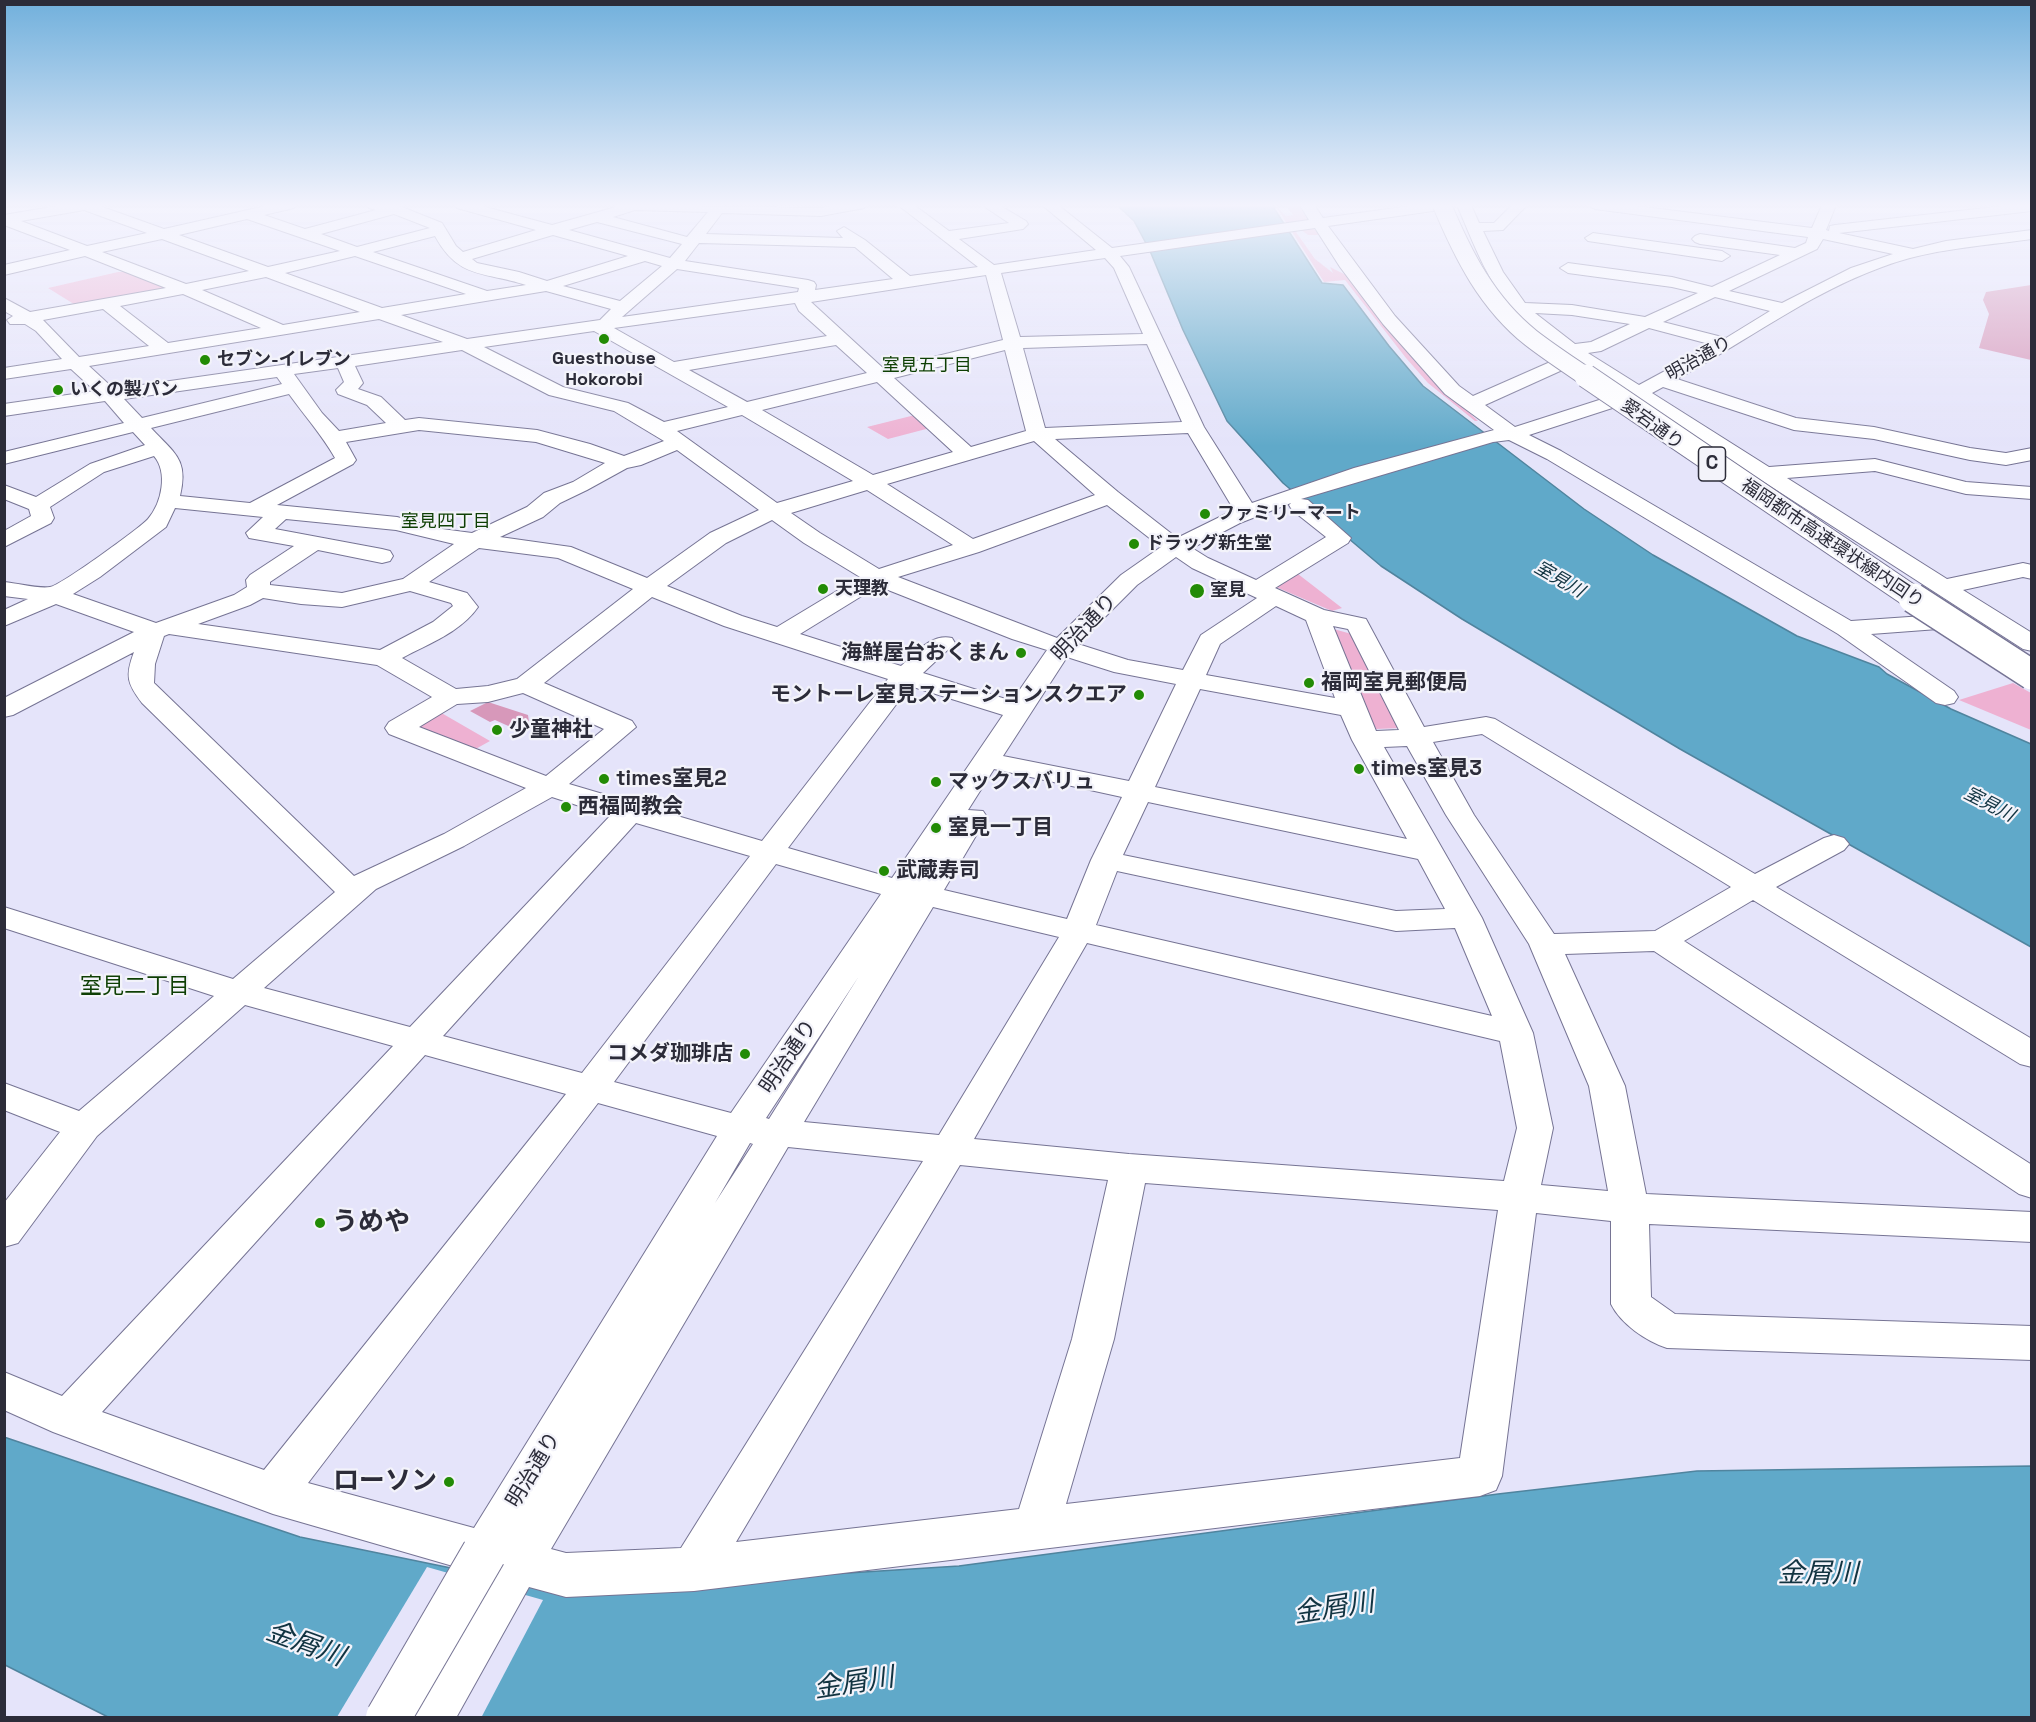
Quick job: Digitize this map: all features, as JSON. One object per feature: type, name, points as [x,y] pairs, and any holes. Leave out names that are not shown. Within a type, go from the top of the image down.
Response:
[{"type":"highway","name":"福岡都市高速環状線内回り","points":[[1480,285],[1510,320],[1530,338],[1674,438],[2031,676]]},
{"type":"highway","name":"C","points":[[1505,285],[1532,319],[1573,355],[1691,436],[1845,536],[2031,650]]},
{"type":"street","points":[[176,285],[281,330]]},
{"type":"street","points":[[4,322],[203,285]]},
{"type":"street","points":[[305,285],[464,344],[556,391],[621,407],[669,435],[812,538],[876,577],[1071,652],[1123,667],[1352,709]]},
{"type":"street","points":[[456,285],[486,296]]},
{"type":"street","points":[[599,325],[625,308],[650,285]]},
{"type":"street","points":[[808,285],[803,302],[805,307],[967,453]]},
{"type":"street","points":[[4,410],[877,285]]},
{"type":"street","points":[[996,285],[1037,434],[1110,497],[1182,551],[1317,616],[1357,624],[1416,738],[1460,815],[1545,944],[1607,1086],[1630,1208],[1631,1304],[1667,1331],[2031,1343]]},
{"type":"street","points":[[1130,285],[1194,427],[1242,506],[1250,510]]},
{"type":"street","points":[[1363,285],[1396,328],[1452,390],[1508,438],[1564,461],[1847,629],[1945,698]]},
{"type":"street","name":"愛宕通り","points":[[1480,285],[1526,337],[1567,357],[1765,506],[1837,552],[1938,622],[2031,676]]},
{"type":"street","name":"愛宕通り","points":[[1504,285],[1516,302],[1567,357]]},
{"type":"street","points":[[1684,285],[1784,309]]},
{"type":"street","points":[[1471,404],[1567,357],[1650,323],[1729,285]]},
{"type":"street","name":"明治通り","points":[[388,1718],[500,1558],[777,1131],[1019,712],[1071,652],[1182,551],[1250,510],[1296,500],[1628,401],[1660,380],[1829,285]]},
{"type":"street","points":[[4,374],[548,286],[625,308]]},
{"type":"street","points":[[1516,302],[1544,296]]},
{"type":"street","points":[[1516,302],[1650,323],[1728,344]]},
{"type":"street","points":[[4,303],[42,327],[75,363],[110,395],[171,462],[174,477],[168,501],[158,522],[92,572],[55,595],[4,619]]},
{"type":"street","points":[[106,304],[165,349]]},
{"type":"street","points":[[599,325],[669,368],[745,408],[869,482],[971,547]]},
{"type":"street","points":[[236,337],[245,375]]},
{"type":"street","points":[[669,368],[839,339]]},
{"type":"street","points":[[334,438],[419,424],[537,436],[583,448],[622,462],[634,461],[669,435],[745,408],[1012,343],[1154,339]]},
{"type":"street","points":[[344,361],[354,383],[345,390],[374,401],[400,426]]},
{"type":"street","points":[[254,509],[346,460],[334,438],[292,387],[282,370]]},
{"type":"street","points":[[1660,380],[1794,424],[1874,433],[1970,454],[2006,459],[2031,454]]},
{"type":"street","points":[[4,458],[292,387]]},
{"type":"street","name":"愛宕通り","points":[[1628,401],[1763,474],[2031,644]]},
{"type":"street","points":[[1194,427],[1037,434],[773,511],[718,538],[651,587],[526,685],[488,694],[451,697],[398,728],[549,786],[629,813],[913,893],[1077,933],[1516,1033]]},
{"type":"street","points":[[38,505],[97,468],[158,448]]},
{"type":"street","points":[[4,709],[161,629],[242,600],[260,590],[301,597],[342,600],[411,584],[474,541],[535,512],[552,498],[580,486],[622,462]]},
{"type":"street","points":[[1763,474],[1875,465],[1966,488],[2031,493]]},
{"type":"street","points":[[4,491],[38,505],[43,518],[4,540]]},
{"type":"street","points":[[781,635],[876,577],[971,547],[1110,497]]},
{"type":"street","points":[[694,1569],[882,1264],[1077,933],[1106,860],[1210,640],[1266,593],[1340,538],[1296,500]]},
{"type":"street","name":"明治通り","points":[[1182,551],[1256,522],[1296,500]]},
{"type":"street","points":[[168,501],[397,524],[441,536],[563,552],[733,621],[1019,712]]},
{"type":"street","points":[[282,512],[257,533],[382,556]]},
{"type":"street","points":[[260,590],[258,580],[314,542]]},
{"type":"street","points":[[1944,587],[2023,570],[2031,572]]},
{"type":"street","points":[[384,658],[442,627],[466,607],[459,598],[411,584]]},
{"type":"street","points":[[4,589],[55,595],[122,621],[154,630],[161,629],[384,658],[451,697]]},
{"type":"street","points":[[2001,624],[2031,615]]},
{"type":"street","points":[[4,1389],[68,1419],[273,1494],[566,1575],[694,1569],[1480,1476],[1519,1197],[1535,1128],[1516,1033],[1466,918],[1366,740],[1317,616]]},
{"type":"street","points":[[1847,629],[1938,622]]},
{"type":"street","points":[[161,629],[142,664],[141,684],[151,697],[353,891]]},
{"type":"street","points":[[273,1494],[590,1088],[903,676],[943,643]]},
{"type":"street","name":"明治通り","points":[[428,1718],[500,1558],[740,1129],[1005,764],[1071,652]]},
{"type":"street","points":[[4,1232],[84,1127],[353,891],[365,882],[454,840],[549,786],[622,727],[526,685]]},
{"type":"street","points":[[1366,740],[1416,738],[1486,725],[2031,1055]]},
{"type":"street","points":[[1005,764],[1430,853]]},
{"type":"street","points":[[68,1419],[629,813]]},
{"type":"street","points":[[1545,944],[1661,941],[1834,844]]},
{"type":"street","points":[[1106,860],[1396,921],[1466,918]]},
{"type":"street","points":[[4,917],[238,992],[740,1129],[1129,1168],[1519,1197],[1630,1208],[2031,1227]]},
{"type":"street","points":[[1661,941],[2031,1184]]},
{"type":"street","points":[[4,1096],[84,1127]]},
{"type":"street","points":[[1036,1530],[1093,1339],[1129,1168]]},
{"type":"shaded area","points":[[60,285],[163,285],[169,288],[77,306],[48,288]]},
{"type":"shaded area","points":[[1349,285],[1356,285],[1423,369],[1478,421],[1475,421],[1428,383]]},
{"type":"shaded area","points":[[2031,285],[2031,360],[1979,348],[1989,314],[1983,300],[1986,292]]},
{"type":"shaded area","points":[[915,415],[930,428],[888,439],[867,427]]},
{"type":"shaded area","points":[[1298,574],[1342,608],[1332,611],[1276,587]]},
{"type":"shaded area","points":[[1330,628],[1355,635],[1400,728],[1376,729]]},
{"type":"shaded area","points":[[2013,683],[2031,693],[2031,730],[1959,700]]},
{"type":"shaded area","points":[[488,702],[528,715],[529,722],[515,729],[495,720],[490,722],[470,711]]},
{"type":"shaded area","points":[[438,711],[490,741],[472,751],[416,731],[416,721]]},
{"type":"water","name":"室見川","points":[[1164,285],[1343,285],[1389,346],[1423,386],[1584,509],[1653,555],[1797,636],[1879,667],[1887,674],[1951,709],[2031,744],[2031,947],[1680,749],[1462,619],[1381,566],[1283,483],[1227,421]]},
{"type":"water","name":"金屑川","points":[[4,1437],[300,1537],[563,1591],[959,1566],[1498,1494],[1697,1471],[2031,1466],[2031,1717],[108,1717],[5,1665]]},
{"type":"pier","points":[[427,1567],[543,1600],[481,1718],[337,1717]]},
{"type":"place","name":"Guesthouse Hokorobi","points":[[604,339]]},
{"type":"place","name":"セブン-イレブン","points":[[205,360]]},
{"type":"place","name":"いくの製パン","points":[[58,390]]},
{"type":"place","name":"ファミリーマート","points":[[1205,514]]},
{"type":"place","name":"ドラッグ新生堂","points":[[1134,544]]},
{"type":"place","name":"天理教","points":[[823,589]]},
{"type":"place","name":"室見","points":[[1197,591]]},
{"type":"place","name":"海鮮屋台おくまん","points":[[1021,653]]},
{"type":"place","name":"福岡室見郵便局","points":[[1309,683]]},
{"type":"place","name":"モントーレ室見ステーションスクエア","points":[[1139,695]]},
{"type":"place","name":"少童神社","points":[[497,730]]},
{"type":"place","name":"times室見3","points":[[1359,769]]},
{"type":"place","name":"times室見2","points":[[604,779]]},
{"type":"place","name":"マックスバリュ","points":[[936,782]]},
{"type":"place","name":"西福岡教会","points":[[566,807]]},
{"type":"place","name":"室見一丁目","points":[[936,828]]},
{"type":"place","name":"武蔵寿司","points":[[884,871]]},
{"type":"place","name":"コメダ珈琲店","points":[[745,1054]]},
{"type":"place","name":"うめや","points":[[320,1223]]},
{"type":"place","name":"ローソン","points":[[449,1482]]},
{"type":"district","name":"室見五丁目","points":[[927,366]]},
{"type":"district","name":"室見四丁目","points":[[446,522]]},
{"type":"district","name":"室見二丁目","points":[[135,987]]}]
